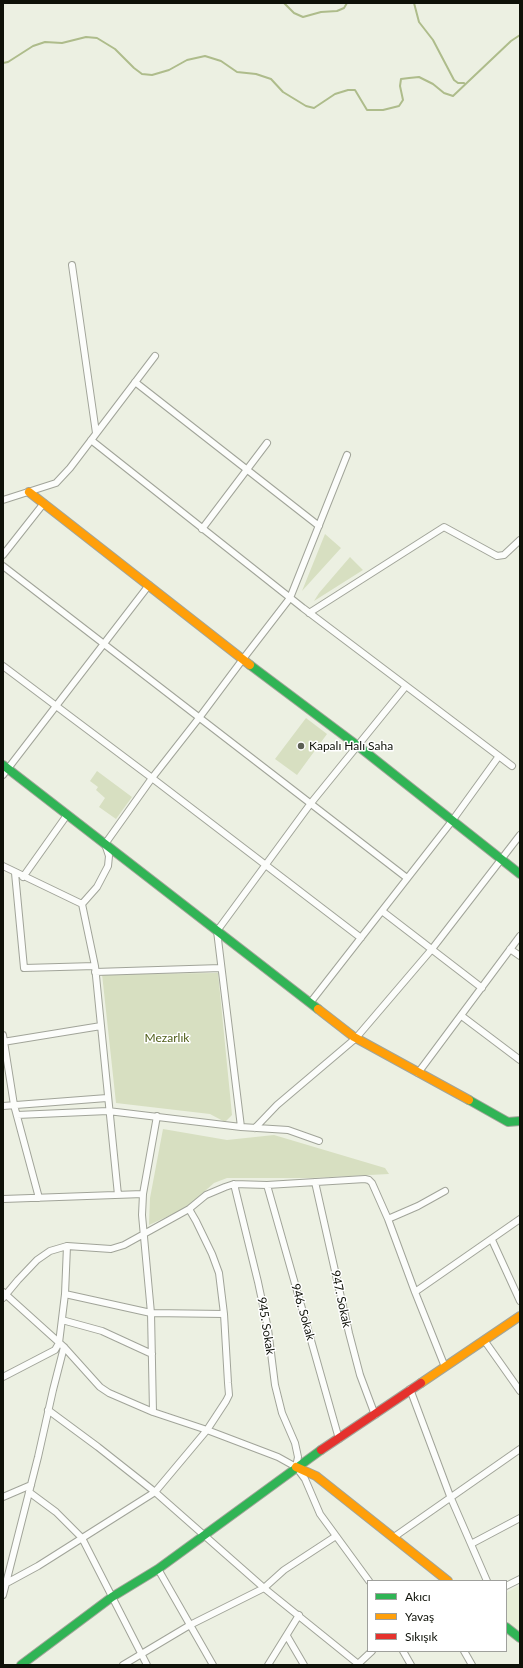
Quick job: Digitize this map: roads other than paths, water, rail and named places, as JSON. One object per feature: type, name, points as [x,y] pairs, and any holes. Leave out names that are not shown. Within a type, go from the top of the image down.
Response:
[{"type":"street","points":[[72,265],[96,433]]},
{"type":"street","points":[[3,500],[56,483],[70,468],[155,356]]},
{"type":"street","points":[[135,382],[319,526]]},
{"type":"street","points":[[91,440],[309,613],[512,766]]},
{"type":"street","points":[[202,528],[267,443]]},
{"type":"street","points":[[105,844],[152,778],[200,718],[290,598],[347,455]]},
{"type":"street","points":[[29,492],[243,659],[358,746],[520,874]]},
{"type":"street","points":[[3,555],[44,503]]},
{"type":"street","points":[[309,613],[444,527],[497,556],[504,555],[520,540]]},
{"type":"street","points":[[3,566],[407,878]]},
{"type":"street","points":[[149,585],[104,645],[5,770],[105,844],[356,1038],[508,1122],[520,1121]]},
{"type":"street","points":[[3,666],[361,938]]},
{"type":"street","points":[[241,1127],[217,931],[311,803],[406,686]]},
{"type":"street","points":[[310,1003],[452,821],[499,756]]},
{"type":"street","points":[[23,876],[67,815]]},
{"type":"street","points":[[255,1128],[277,1105],[356,1038],[432,949],[520,835]]},
{"type":"street","points":[[82,904],[97,887],[108,866],[109,856],[105,844]]},
{"type":"street","points":[[3,866],[82,904]]},
{"type":"street","points":[[15,873],[24,968],[221,968]]},
{"type":"street","points":[[82,904],[95,969],[108,1110],[118,1195]]},
{"type":"street","points":[[382,910],[482,988]]},
{"type":"street","points":[[418,1073],[520,936]]},
{"type":"street","points":[[510,949],[520,956]]},
{"type":"street","points":[[463,1018],[520,1060]]},
{"type":"street","points":[[39,1198],[14,1105],[4,1040],[101,1026]]},
{"type":"street","points":[[3,1106],[107,1098]]},
{"type":"street","points":[[17,1115],[108,1110],[241,1127],[288,1130],[319,1141]]},
{"type":"street","points":[[153,1412],[151,1313],[143,1234],[143,1194],[157,1116]]},
{"type":"street","points":[[445,1367],[414,1292],[388,1219],[369,1180],[234,1184],[206,1196],[189,1209],[124,1245],[111,1249],[67,1246],[50,1251],[37,1260],[4,1295],[64,1347],[100,1387],[108,1393],[153,1412],[207,1430],[278,1457],[316,1476],[447,1580]]},
{"type":"street","name":"947. Sokak","points":[[315,1182],[349,1333],[360,1375],[375,1415]]},
{"type":"street","name":"945. Sokak","points":[[234,1184],[268,1329],[275,1385],[282,1413],[295,1443],[298,1457],[296,1467]]},
{"type":"street","name":"946. Sokak","points":[[267,1184],[339,1439]]},
{"type":"street","points":[[388,1219],[418,1206],[445,1191]]},
{"type":"street","points":[[3,1199],[143,1194]]},
{"type":"street","points":[[4,1584],[38,1566],[155,1492],[207,1430],[229,1395],[224,1314],[219,1273],[212,1254],[189,1209]]},
{"type":"street","points":[[414,1292],[492,1240],[520,1219]]},
{"type":"street","points":[[492,1240],[520,1301]]},
{"type":"street","points":[[3,1377],[55,1350],[59,1343],[66,1294],[67,1246]]},
{"type":"street","points":[[66,1294],[151,1313],[224,1314]]},
{"type":"street","points":[[21,1665],[112,1597],[158,1569],[296,1467],[520,1316]]},
{"type":"street","points":[[62,1320],[102,1332],[152,1354]]},
{"type":"street","points":[[484,1340],[520,1391]]},
{"type":"street","points":[[3,1594],[4,1584],[30,1489],[64,1347]]},
{"type":"street","points":[[410,1389],[450,1496],[487,1580]]},
{"type":"street","points":[[48,1410],[155,1492],[264,1588],[299,1615],[357,1664],[371,1652]]},
{"type":"street","points":[[394,1537],[450,1496],[520,1449]]},
{"type":"street","points":[[296,1467],[305,1479],[320,1514],[368,1580]]},
{"type":"street","points":[[3,1497],[30,1489]]},
{"type":"street","points":[[30,1489],[82,1538],[148,1665]]},
{"type":"street","points":[[471,1544],[520,1518]]},
{"type":"street","points":[[123,1665],[190,1625],[264,1588],[284,1570],[336,1536]]},
{"type":"street","points":[[158,1569],[214,1665]]},
{"type":"street","points":[[507,1586],[520,1579]]},
{"type":"street","points":[[268,1665],[299,1615]]},
{"type":"street","points":[[510,1634],[520,1638]]},
{"type":"street","points":[[287,1636],[304,1665]]},
{"type":"street","points":[[404,1652],[411,1665]]},
{"type":"street","points":[[466,1652],[472,1665]]},
{"type":"waterway","points":[[284,3],[294,13],[303,17],[321,12],[337,11],[344,8],[347,3]]},
{"type":"waterway","points":[[414,3],[419,22],[433,40],[454,80],[458,83],[464,83]]},
{"type":"waterway","points":[[3,63],[8,62],[33,46],[45,42],[62,43],[86,37],[97,38],[115,49],[142,74],[152,75],[169,70],[187,60],[205,56],[221,61],[237,72],[256,74],[271,79],[283,92],[306,106],[314,108],[335,94],[348,90],[355,90],[367,110],[383,110],[399,106],[403,100],[400,86],[401,79],[419,77],[433,84],[444,93],[453,96],[511,41],[520,35]]},
{"type":"place","name":"Kapalı Halı Saha","points":[[301,746]]},
{"type":"park label","name":"Mezarlık","points":[[167,1038]]}]
